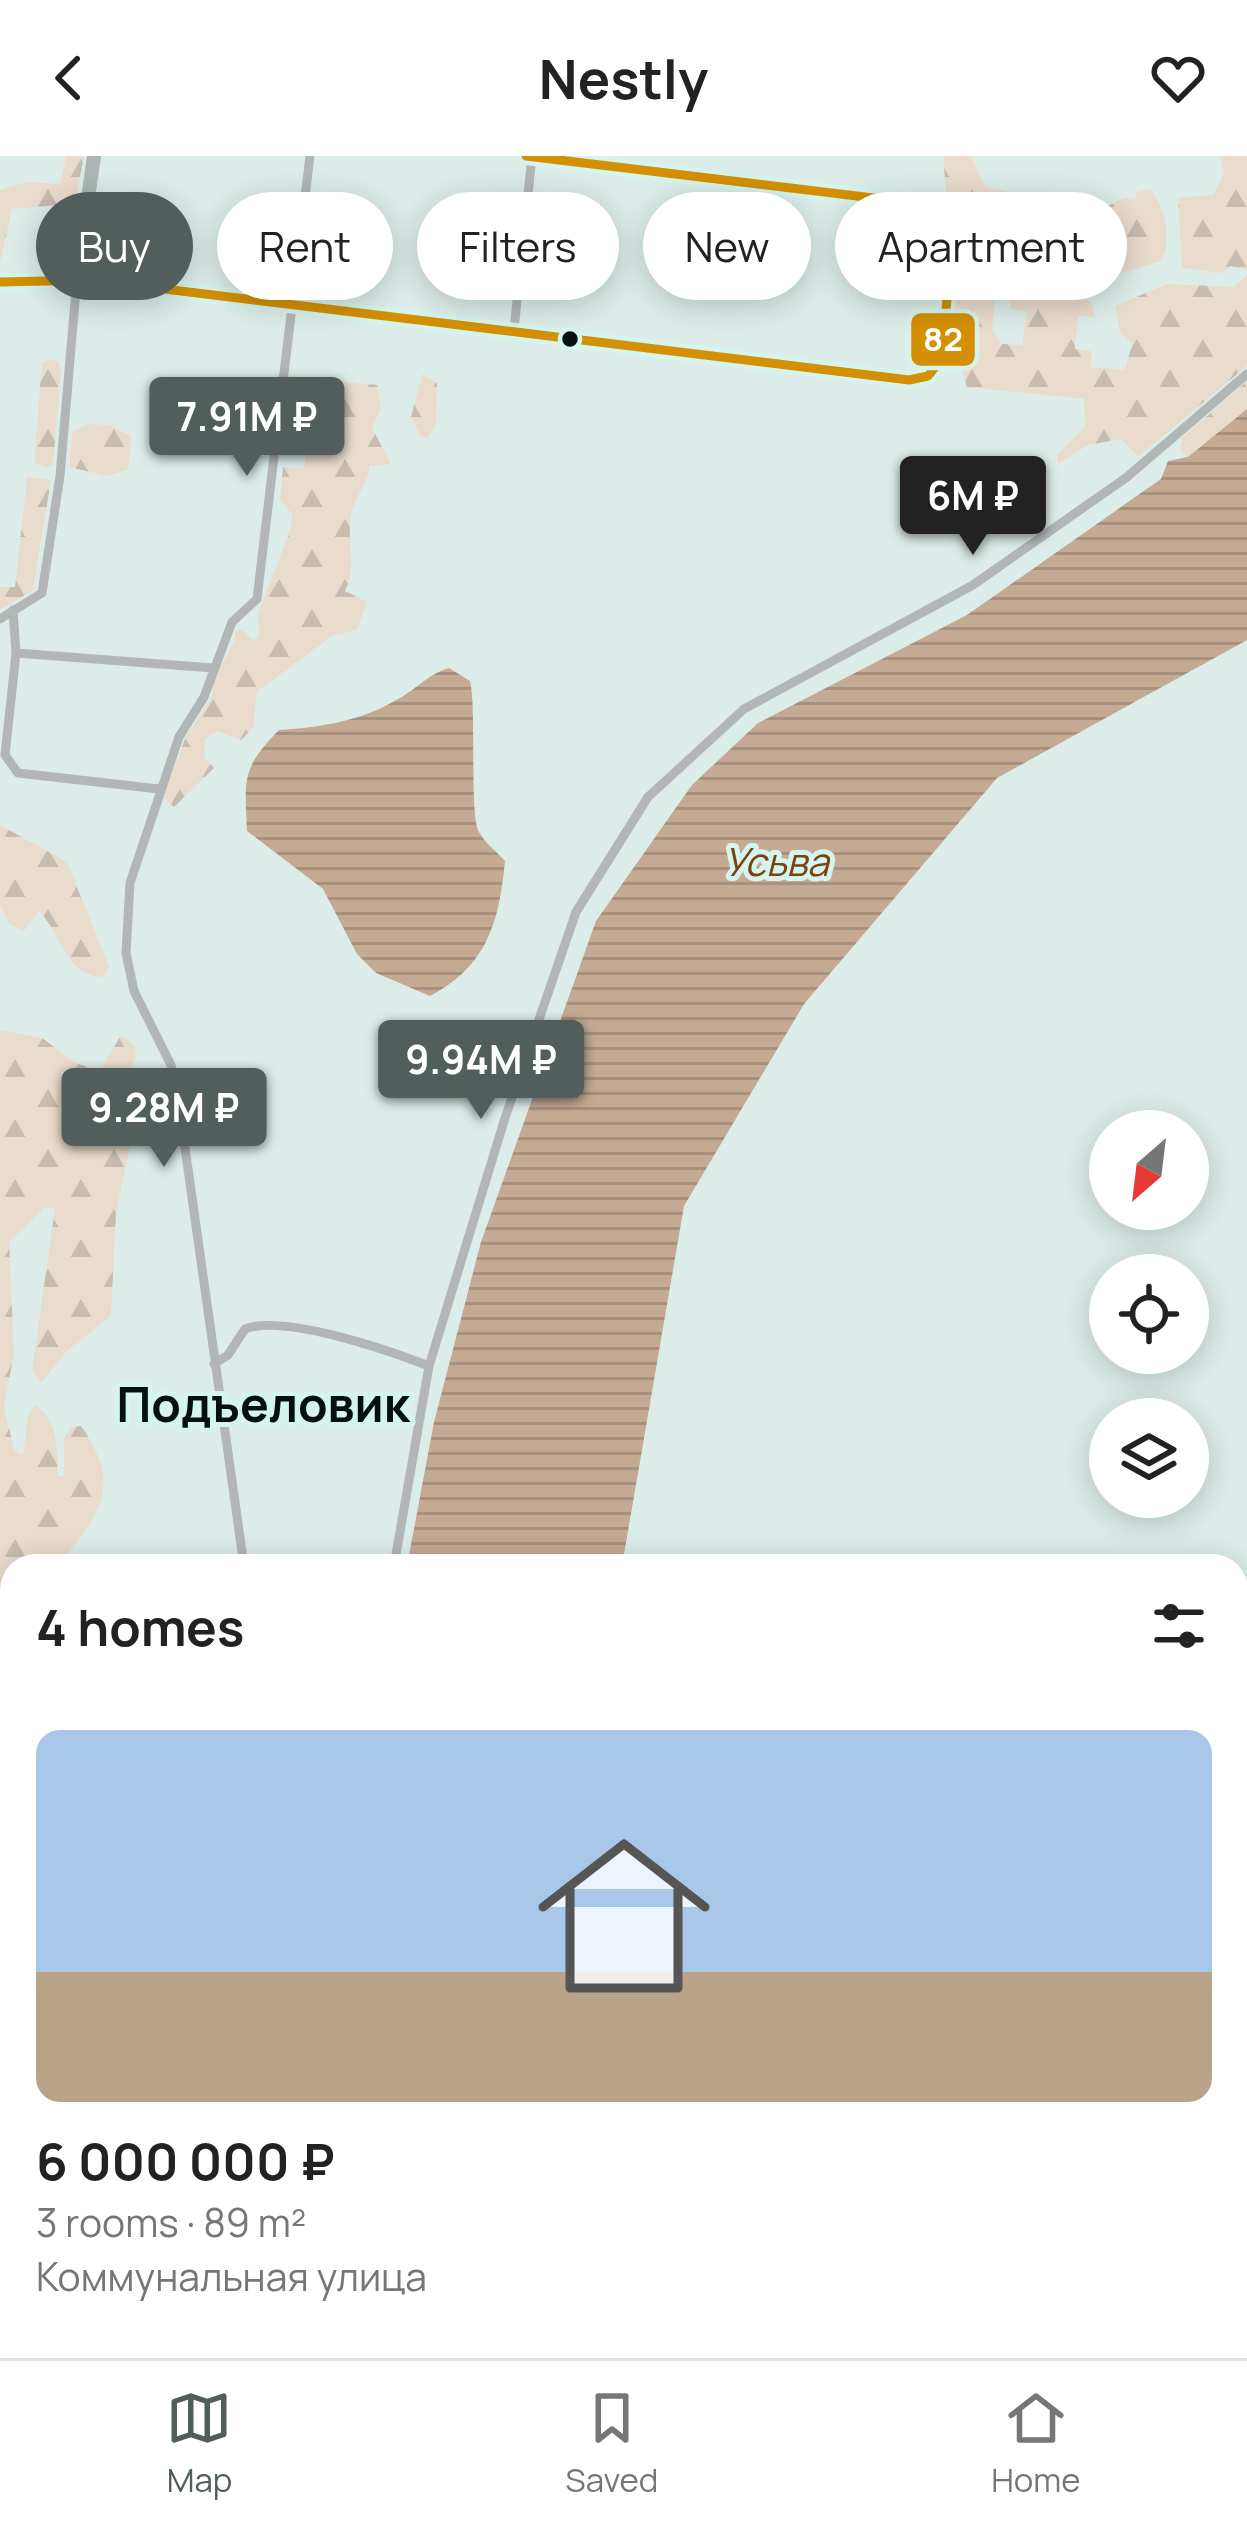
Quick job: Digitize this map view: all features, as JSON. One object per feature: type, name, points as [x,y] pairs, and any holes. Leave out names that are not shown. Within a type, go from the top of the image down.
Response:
[{"type":"main road","points":[[89,192],[94,156]]},
{"type":"main road","points":[[0,282],[36,280]]},
{"type":"street","points":[[242,1554],[177,1090],[134,991],[126,953],[130,883],[159,789],[232,622],[257,599],[310,156]]},
{"type":"street","points":[[193,292],[909,380],[933,374],[941,361],[956,208],[530,156],[514,330]]},
{"type":"street","points":[[0,619],[42,593],[60,476],[75,300]]},
{"type":"street","points":[[396,1554],[429,1366],[576,912],[648,796],[744,709],[973,585],[1127,477],[1247,374]]},
{"type":"street","points":[[13,610],[16,653],[5,755],[10,767],[18,772],[159,789]]},
{"type":"street","points":[[16,653],[213,668]]},
{"type":"street","points":[[214,1364],[228,1355],[245,1330],[270,1323],[349,1338],[429,1366]]},
{"type":"green space","points":[[66,156],[84,156],[77,192],[36,192],[36,207],[12,209],[0,263],[0,190],[27,182],[60,184]]},
{"type":"green space","points":[[943,156],[971,156],[985,187],[1009,192],[946,192]]},
{"type":"green space","points":[[1220,156],[1247,156],[1247,270],[1230,266],[1223,273],[1182,268],[1178,198],[1213,195],[1224,173]]},
{"type":"green space","points":[[1150,189],[1160,205],[1166,224],[1165,252],[1161,261],[1127,272],[1127,198],[1135,200],[1137,192]]},
{"type":"green space","points":[[1247,275],[1247,366],[1138,457],[1121,439],[1088,445],[1058,464],[1057,455],[1085,426],[1084,399],[967,387],[947,320],[951,300],[995,300],[992,330],[1002,344],[1022,345],[1027,312],[1010,309],[1010,300],[1089,300],[1095,317],[1078,316],[1075,349],[1092,351],[1091,367],[1125,370],[1132,344],[1120,332],[1115,306],[1167,284],[1234,287]]},
{"type":"green space","points":[[59,362],[61,371],[53,464],[46,468],[34,462],[42,363]]},
{"type":"green space","points":[[422,374],[437,383],[436,424],[428,438],[420,436],[411,417]]},
{"type":"green space","points":[[289,376],[377,385],[381,408],[372,428],[391,464],[370,466],[354,506],[351,572],[345,591],[367,602],[357,630],[332,636],[257,692],[253,728],[241,740],[217,731],[205,739],[204,757],[214,768],[174,807],[163,797],[185,739],[212,696],[213,680],[234,643],[235,631],[241,629],[253,640],[259,636],[258,614],[291,528],[292,514],[280,500],[283,467],[304,469],[310,415],[289,412]]},
{"type":"green space","points":[[1247,381],[1247,409],[1188,457],[1180,451],[1182,438]]},
{"type":"green space","points":[[88,424],[110,425],[132,437],[128,470],[107,476],[69,467],[72,432]]},
{"type":"green space","points":[[27,477],[51,480],[33,590],[0,610],[0,587],[15,587]]},
{"type":"green space","points":[[0,825],[67,862],[109,967],[103,977],[90,975],[72,962],[39,911],[24,931],[9,924],[0,905]]},
{"type":"green space","points":[[0,1030],[42,1038],[76,1063],[100,1071],[121,1035],[135,1045],[136,1057],[121,1089],[88,1078],[85,1087],[98,1107],[105,1096],[118,1095],[130,1105],[135,1122],[116,1213],[111,1316],[67,1351],[41,1383],[32,1369],[55,1209],[45,1207],[9,1242],[14,1354],[4,1406],[14,1450],[23,1455],[28,1415],[36,1405],[53,1428],[58,1476],[64,1476],[64,1439],[71,1427],[81,1426],[102,1467],[101,1500],[67,1554],[0,1554]]},
{"type":"water","name":"Усьва","points":[[1247,409],[1247,640],[997,778],[804,1004],[684,1206],[624,1554],[409,1554],[434,1422],[481,1242],[596,921],[692,785],[758,723],[967,615],[1161,479],[1168,461],[1188,457]]},
{"type":"water","points":[[449,668],[470,681],[476,822],[505,861],[499,904],[487,940],[465,971],[430,996],[376,973],[357,954],[323,889],[247,831],[246,786],[252,765],[279,730],[327,725],[371,712]]},
{"type":"transit line","name":"82","points":[[0,282],[91,280],[909,380],[928,376],[941,360],[956,208],[526,156]]},
{"type":"district","name":"Подъеловик","points":[[263,1405]]}]
